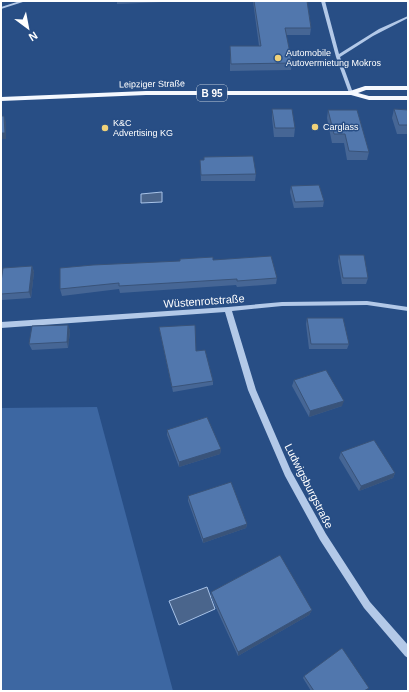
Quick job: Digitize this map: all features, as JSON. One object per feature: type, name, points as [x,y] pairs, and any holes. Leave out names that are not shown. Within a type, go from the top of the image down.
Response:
[{"type":"main road","name":"Leipziger Straße","points":[[351,93],[365,88],[408,88]]},
{"type":"main road","name":"Leipziger Straße","points":[[1,99],[146,93],[351,93],[369,98],[408,98]]},
{"type":"street","points":[[1,8],[24,1]]},
{"type":"street","points":[[323,1],[338,57],[351,93]]},
{"type":"street","points":[[338,57],[389,24],[408,17]]},
{"type":"street","name":"Wüstenrotstraße","points":[[1,325],[282,304],[367,303],[408,309]]},
{"type":"street","name":"Ludwigsburgstraße","points":[[228,309],[252,390],[288,473],[323,537],[367,605],[408,653]]},
{"type":"shaded area","points":[[162,192],[162,202],[141,203],[141,194]]},
{"type":"shaded area","points":[[97,407],[173,691],[1,691],[1,408]]},
{"type":"shaded area","points":[[207,587],[215,609],[179,625],[169,601]]},
{"type":"building","points":[[254,1],[307,1],[311,28],[285,28],[292,63],[231,64],[230,46],[261,46]]},
{"type":"building","points":[[272,109],[292,109],[295,128],[275,128]]},
{"type":"building","points":[[394,109],[408,110],[408,125],[399,125]]},
{"type":"building","points":[[328,110],[357,110],[369,152],[349,151],[345,134],[334,134]]},
{"type":"building","points":[[1,116],[4,116],[5,133],[1,133]]},
{"type":"building","points":[[253,156],[256,174],[201,175],[200,160],[204,160],[204,157]]},
{"type":"building","points":[[319,185],[324,201],[295,202],[291,186]]},
{"type":"building","points":[[339,255],[364,255],[368,278],[343,278]]},
{"type":"building","points":[[271,256],[277,278],[119,286],[119,283],[60,289],[60,268],[180,261],[180,259],[213,257],[213,260]]},
{"type":"building","points":[[32,266],[29,292],[1,294],[3,268]]},
{"type":"building","points":[[307,318],[343,318],[349,344],[311,344]]},
{"type":"building","points":[[68,325],[67,342],[29,344],[32,326]]},
{"type":"building","points":[[195,325],[196,351],[205,350],[213,381],[172,387],[159,327]]},
{"type":"building","points":[[326,370],[344,401],[310,411],[294,380]]},
{"type":"building","points":[[207,417],[221,449],[179,462],[167,430]]},
{"type":"building","points":[[374,440],[395,473],[361,486],[341,452]]},
{"type":"building","points":[[231,482],[247,524],[203,539],[188,496]]},
{"type":"building","points":[[280,555],[312,610],[238,652],[211,592]]},
{"type":"building","points":[[342,648],[369,688],[364,691],[314,691],[304,676]]},
{"type":"place","name":"Automobile Autovermietung Mokros","points":[[278,58]]},
{"type":"place","name":"Carglass","points":[[315,127]]},
{"type":"place","name":"K&C Advertising KG","points":[[105,128]]}]
